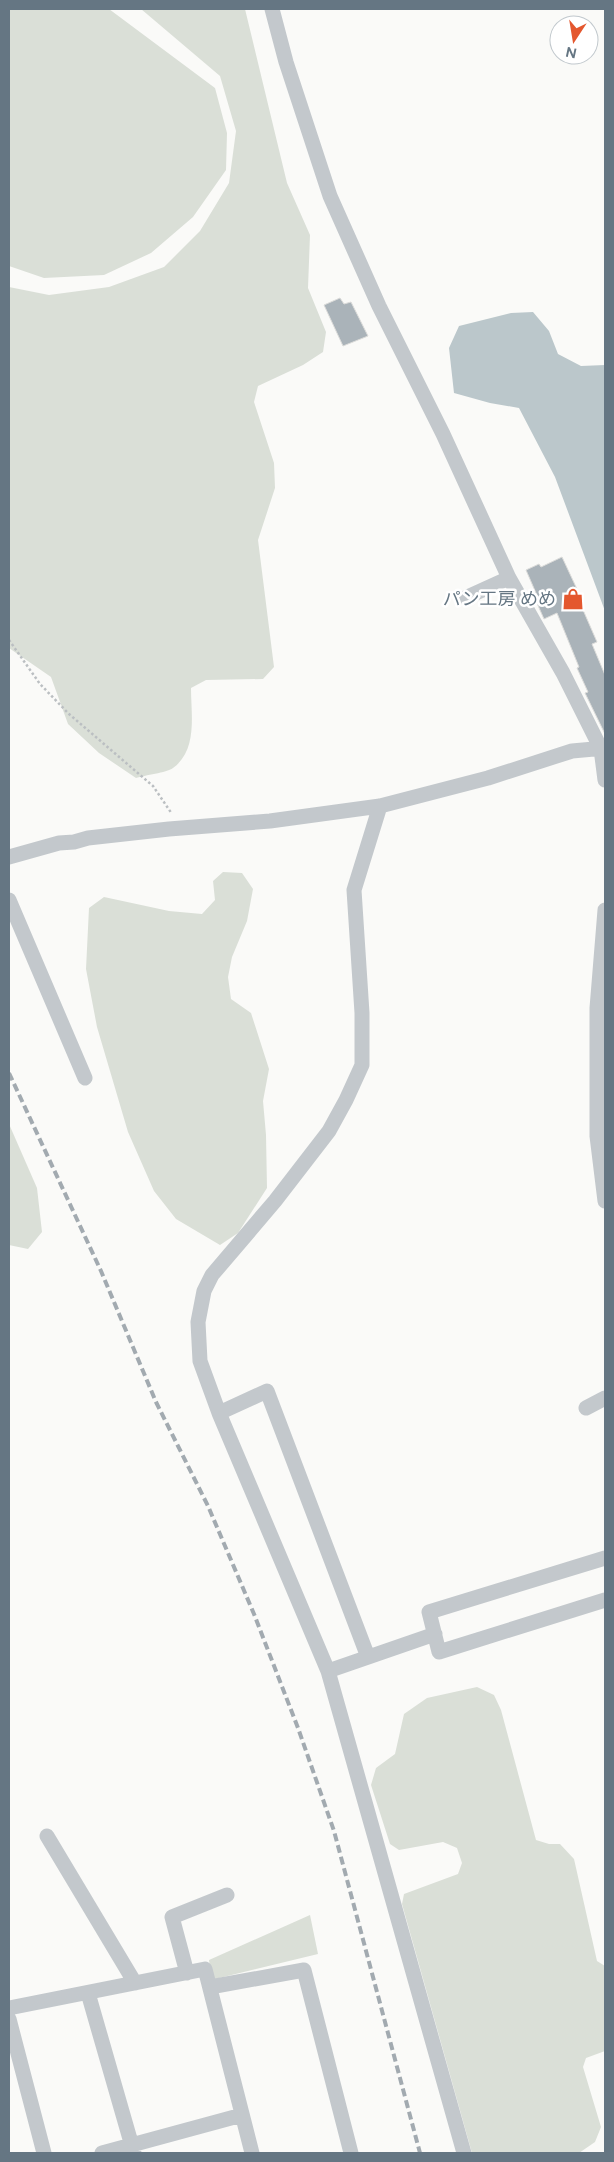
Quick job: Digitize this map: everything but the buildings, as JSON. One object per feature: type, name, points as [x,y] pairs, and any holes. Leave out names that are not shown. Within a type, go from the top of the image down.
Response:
[{"type":"street","points":[[272,9],[286,62],[330,196],[379,306],[443,434],[509,578],[603,748],[605,780]]},
{"type":"street","points":[[465,598],[509,578]]},
{"type":"street","points":[[9,857],[59,843],[74,842],[88,838],[270,821],[380,806],[488,778],[572,752],[603,748]]},
{"type":"street","points":[[380,806],[354,890],[362,1013],[362,1065],[329,1131],[275,1201],[212,1275],[204,1291],[198,1322],[200,1361],[219,1413],[328,1672],[464,2153]]},
{"type":"street","points":[[9,900],[85,1078]]},
{"type":"street","points":[[605,910],[597,1028],[597,1136],[605,1201]]},
{"type":"street","points":[[219,1413],[267,1391],[368,1657]]},
{"type":"street","points":[[586,1408],[605,1398]]},
{"type":"street","points":[[605,1558],[429,1612],[439,1652],[605,1600]]},
{"type":"street","points":[[328,1672],[435,1634]]},
{"type":"street","points":[[47,1836],[135,1983]]},
{"type":"street","points":[[187,1972],[172,1917],[227,1895]]},
{"type":"street","points":[[9,2008],[206,1969],[252,2153]]},
{"type":"street","points":[[210,1987],[304,1970],[351,2153]]},
{"type":"street","points":[[88,1993],[133,2149]]},
{"type":"street","points":[[9,2019],[44,2153]]},
{"type":"street","points":[[102,2153],[133,2149],[242,2115]]},
{"type":"path","points":[[9,640],[40,684],[69,714],[153,786],[180,828]]},
{"type":"shaded area","points":[[9,9],[109,9],[215,88],[227,133],[226,170],[193,217],[151,253],[104,275],[44,278],[9,266]]},
{"type":"shaded area","points":[[141,9],[245,9],[287,183],[310,235],[308,288],[326,332],[323,352],[303,365],[258,386],[254,402],[274,463],[275,488],[258,540],[274,667],[263,679],[206,680],[191,688],[192,720],[190,742],[186,752],[181,760],[170,770],[136,778],[99,753],[68,724],[51,677],[9,648],[9,287],[49,295],[109,287],[164,267],[200,231],[229,183],[236,131],[220,76]]},
{"type":"shaded area","points":[[533,312],[549,331],[558,354],[581,366],[605,365],[605,611],[555,477],[519,408],[490,403],[454,393],[449,348],[459,326],[511,313]]},
{"type":"shaded area","points":[[223,872],[242,873],[253,889],[247,921],[232,957],[228,977],[231,999],[251,1013],[269,1069],[263,1101],[267,1188],[238,1233],[220,1245],[176,1219],[154,1191],[128,1132],[97,1027],[86,969],[89,908],[104,897],[169,911],[202,914],[215,900],[213,881]]},
{"type":"shaded area","points":[[9,1124],[37,1188],[42,1232],[28,1249],[9,1245]]},
{"type":"shaded area","points":[[477,1687],[494,1695],[501,1710],[536,1840],[549,1844],[560,1844],[574,1859],[597,1961],[605,1966],[605,2051],[586,2058],[583,2067],[601,2127],[595,2142],[579,2153],[472,2153],[402,1904],[404,1894],[458,1874],[462,1863],[457,1848],[443,1842],[399,1850],[390,1844],[371,1785],[376,1768],[395,1754],[404,1714],[427,1698]]},
{"type":"shaded area","points":[[310,1915],[318,1954],[211,1980],[209,1960]]},
{"type":"railway","points":[[9,1073],[101,1271],[156,1402],[208,1506],[254,1614],[298,1728],[334,1831],[420,2153]]},
{"type":"place","name":"パン工房 めめ","points":[[573,599]]}]
